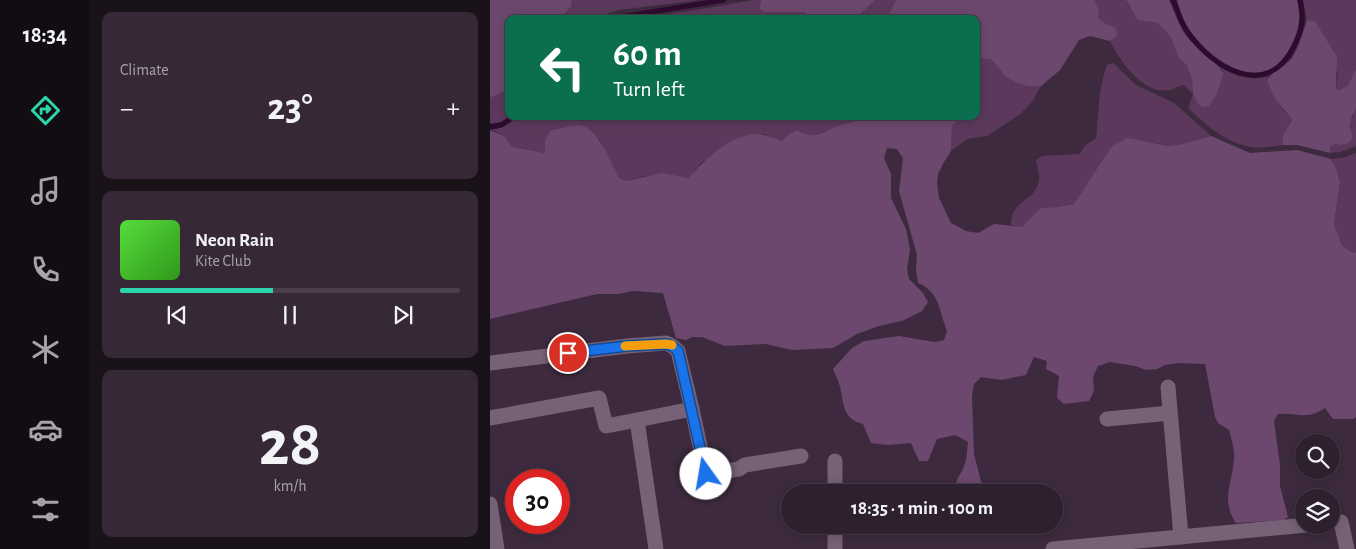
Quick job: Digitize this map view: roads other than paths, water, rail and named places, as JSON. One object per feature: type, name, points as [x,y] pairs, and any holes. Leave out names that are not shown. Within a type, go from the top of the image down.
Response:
[{"type":"street","points":[[490,363],[627,346],[666,344],[678,351],[706,474],[801,456]]},
{"type":"street","points":[[1168,387],[1181,537]]},
{"type":"street","points":[[490,418],[599,398],[606,426],[692,409]]},
{"type":"street","points":[[1107,419],[1170,412]]},
{"type":"street","points":[[637,420],[656,549]]},
{"type":"street","points":[[835,484],[836,461]]},
{"type":"street","points":[[490,504],[497,549]]},
{"type":"street","points":[[1340,522],[1356,521]]},
{"type":"street","points":[[1053,549],[1295,526]]},
{"type":"street","points":[[1340,532],[1347,549]]},
{"type":"street","points":[[835,534],[835,549]]},
{"type":"waterway","points":[[632,15],[724,0]]},
{"type":"waterway","points":[[1173,0],[1185,27],[1210,57],[1239,73],[1254,75],[1269,72],[1282,64],[1293,48],[1302,24],[1300,0]]},
{"type":"waterway","points":[[490,127],[501,125],[509,120]]}]
